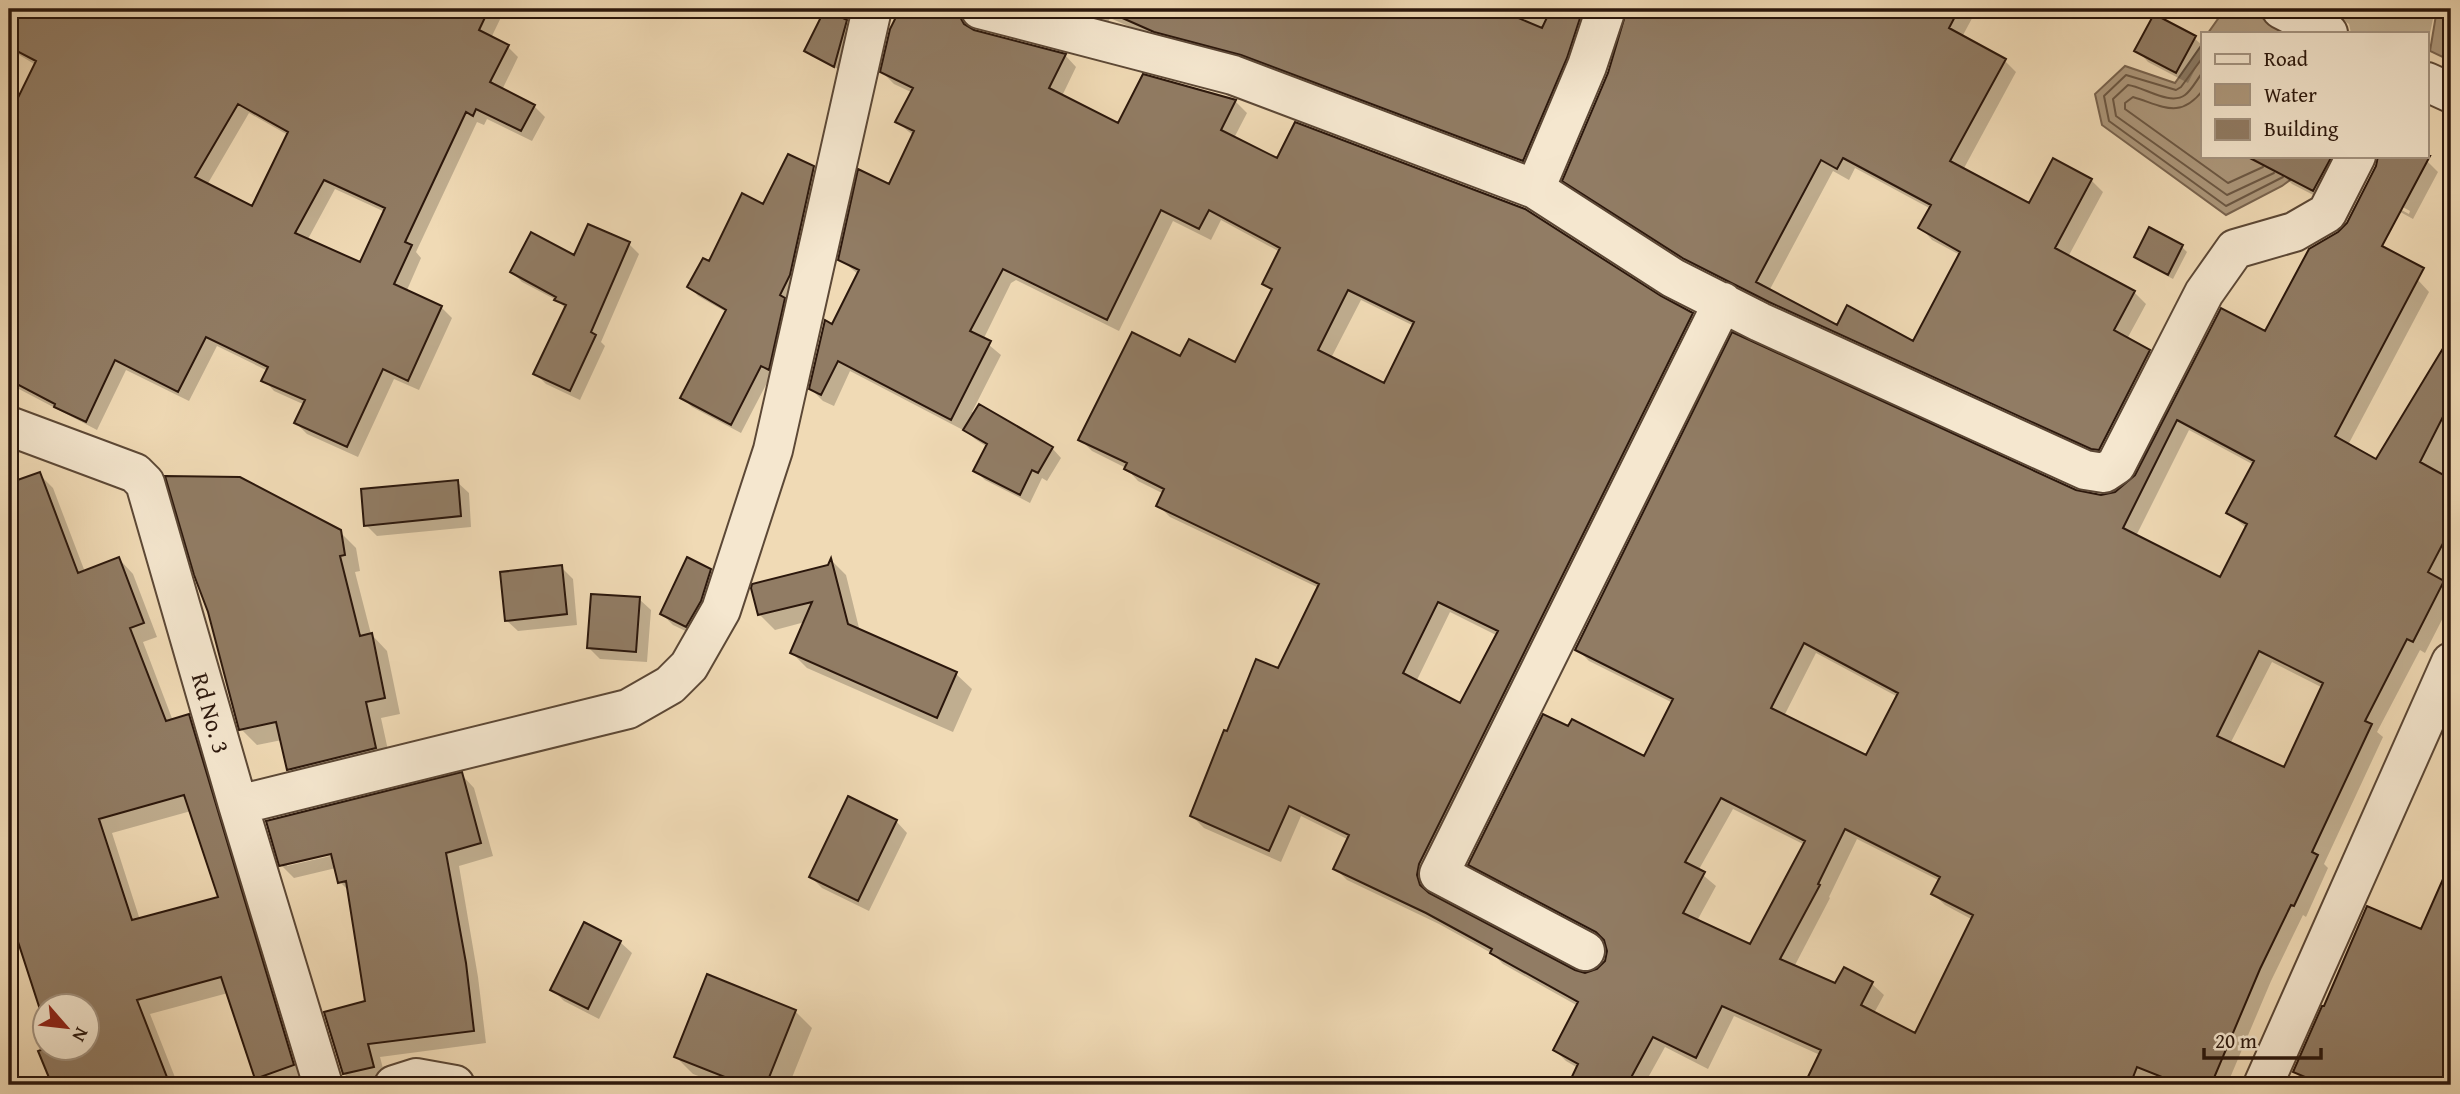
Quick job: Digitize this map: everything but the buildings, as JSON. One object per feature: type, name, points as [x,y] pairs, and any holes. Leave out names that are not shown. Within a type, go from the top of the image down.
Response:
[{"type":"street","points":[[237,805],[628,709],[670,685],[689,666],[721,610],[772,450],[872,9]]},
{"type":"street","points":[[980,9],[1233,75],[1535,190],[1673,278],[1760,322],[2085,470],[2105,473],[2116,465],[2204,293],[2235,249],[2294,232],[2327,214],[2355,158]]},
{"type":"street","points":[[1535,190],[1587,66],[1606,9]]},
{"type":"street","points":[[2281,9],[2327,32]]},
{"type":"street","points":[[2428,82],[2451,93]]},
{"type":"street","points":[[1585,951],[1438,874],[1723,302]]},
{"type":"street","name":"Rd No. 3","points":[[9,426],[135,472],[145,483],[237,805],[323,1085]]},
{"type":"street","points":[[2263,1085],[2451,662]]},
{"type":"street","points":[[394,1085],[416,1078],[455,1085]]},
{"type":"water","points":[[2225,9],[2239,9],[2298,32],[2209,32]]},
{"type":"water","points":[[2437,9],[2451,9],[2451,61],[2430,51]]},
{"type":"water","points":[[2201,46],[2201,158],[2320,158],[2282,186],[2226,215],[2102,125],[2095,94],[2125,66],[2175,83]]}]
